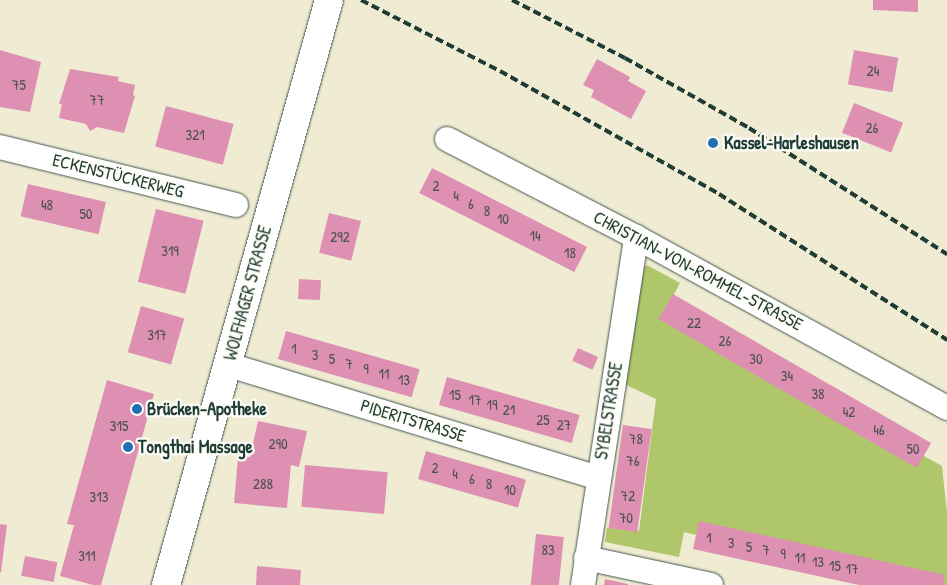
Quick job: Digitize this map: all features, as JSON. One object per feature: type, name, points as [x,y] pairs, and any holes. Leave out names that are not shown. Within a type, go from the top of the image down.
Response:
[{"type":"main road","name":"WOLFHAGER STRASSE","points":[[166,585],[229,365],[328,0]]},
{"type":"street","name":"CHRISTIAN-VON-ROMMEL-STRASSE","points":[[447,139],[636,236],[947,408]]},
{"type":"street","name":"ECKENSTÜCKERWEG","points":[[0,147],[236,206]]},
{"type":"street","name":"SYBELSTRASSE","points":[[583,585],[636,236]]},
{"type":"street","name":"PIDERITSTRASSE","points":[[229,365],[598,478]]},
{"type":"street","points":[[586,558],[711,585]]},
{"type":"green space","points":[[647,265],[680,283],[664,313],[942,466],[947,513],[947,585],[902,585],[684,532],[679,557],[605,542],[607,528],[639,531],[656,399],[624,384],[641,270]]},
{"type":"building","points":[[873,0],[918,0],[918,12],[873,10]]},
{"type":"building","points":[[0,50],[41,62],[30,112],[0,107]]},
{"type":"building","points":[[854,50],[898,58],[892,92],[848,84]]},
{"type":"building","points":[[597,59],[630,77],[628,81],[646,91],[631,119],[591,97],[594,90],[583,85]]},
{"type":"building","points":[[70,69],[119,77],[118,81],[135,85],[133,95],[135,96],[124,133],[97,127],[90,131],[86,124],[59,118],[62,104],[59,104]]},
{"type":"building","points":[[854,103],[903,123],[891,153],[842,133]]},
{"type":"building","points":[[166,106],[234,124],[223,165],[155,147]]},
{"type":"building","points":[[432,168],[587,247],[574,272],[419,193]]},
{"type":"building","points":[[28,184],[106,202],[99,234],[21,216]]},
{"type":"building","points":[[156,209],[204,221],[185,294],[138,282]]},
{"type":"building","points":[[329,213],[361,221],[351,261],[319,253]]},
{"type":"building","points":[[299,279],[321,280],[320,300],[298,299]]},
{"type":"building","points":[[673,294],[931,443],[917,468],[658,319]]},
{"type":"building","points":[[141,306],[184,318],[171,365],[128,352]]},
{"type":"building","points":[[286,331],[420,369],[412,397],[278,359]]},
{"type":"building","points":[[578,348],[598,357],[592,370],[572,361]]},
{"type":"building","points":[[447,377],[580,415],[572,443],[439,405]]},
{"type":"building","points":[[107,380],[154,394],[101,585],[93,585],[60,576],[74,525],[67,524]]},
{"type":"building","points":[[258,421],[307,431],[299,467],[291,465],[287,508],[234,503],[238,458],[250,457]]},
{"type":"building","points":[[623,425],[652,429],[637,532],[609,528]]},
{"type":"building","points":[[426,451],[526,480],[518,508],[418,479]]},
{"type":"building","points":[[305,465],[388,472],[384,514],[301,507]]},
{"type":"building","points":[[699,521],[945,575],[943,585],[859,585],[693,549]]},
{"type":"building","points":[[0,524],[7,525],[1,572],[0,572]]},
{"type":"building","points":[[536,534],[564,537],[559,585],[531,585]]},
{"type":"building","points":[[25,556],[57,562],[54,582],[21,576]]},
{"type":"building","points":[[257,566],[301,570],[300,585],[256,585]]},
{"type":"building","points":[[605,579],[628,584],[628,585],[604,585]]},
{"type":"railway","points":[[361,0],[500,71],[719,194],[947,340]]},
{"type":"railway","points":[[512,0],[625,58],[749,128],[947,254]]},
{"type":"place","name":"Kassel-Harleshausen","points":[[713,143]]},
{"type":"place","name":"Brücken-Apotheke","points":[[137,409]]},
{"type":"place","name":"Tongthai Massage","points":[[128,447]]}]
